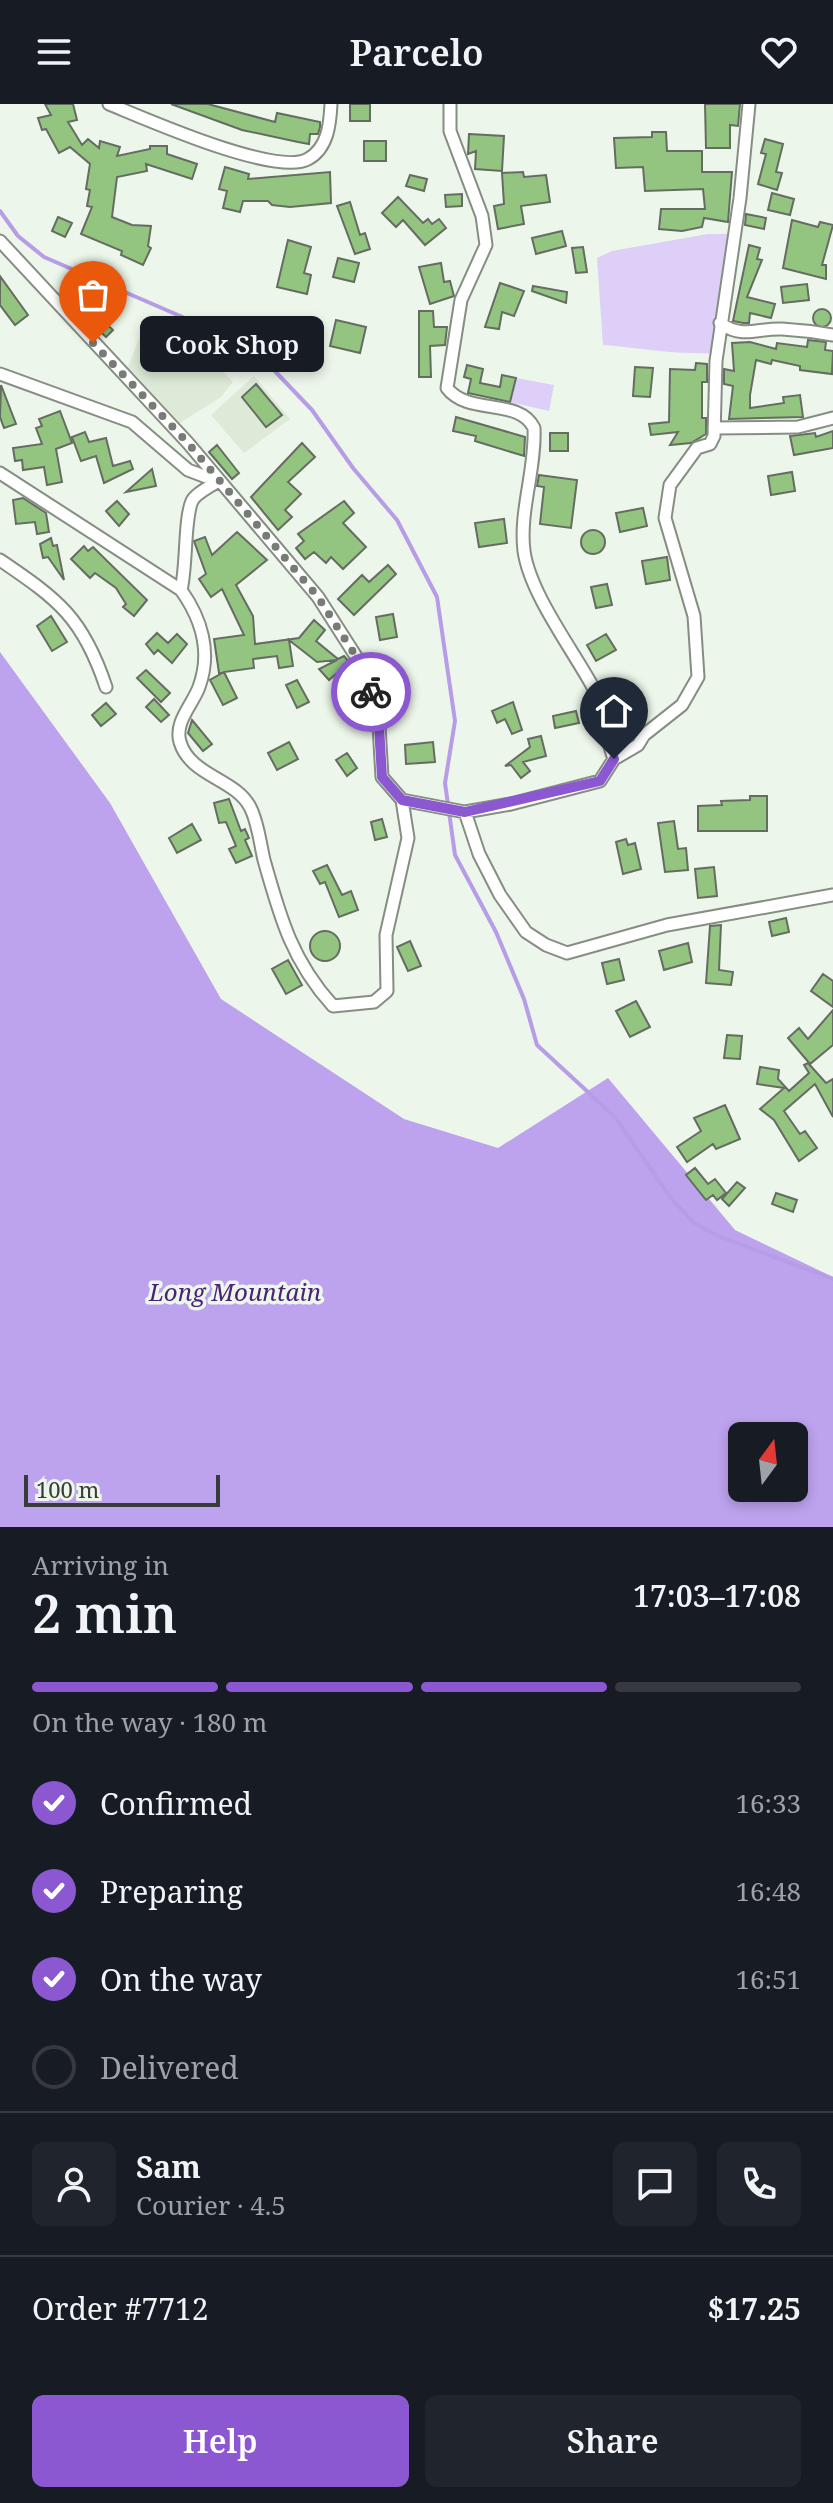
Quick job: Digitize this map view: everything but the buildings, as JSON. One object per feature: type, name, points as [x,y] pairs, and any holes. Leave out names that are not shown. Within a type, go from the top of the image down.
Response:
[{"type":"street","points":[[109,104],[256,160],[291,164],[307,160],[317,152],[327,137],[331,104]]},
{"type":"street","points":[[450,104],[450,131],[482,216],[486,245],[461,300],[447,388],[461,402],[523,415],[534,428],[533,474],[523,537],[525,556],[543,601],[595,690],[614,759]]},
{"type":"street","points":[[402,800],[459,811],[600,781],[614,759],[638,745],[644,735],[682,705],[698,677],[694,616],[665,518],[670,485],[697,448],[712,441],[720,323],[740,198],[749,104]]},
{"type":"street","points":[[0,241],[188,443],[274,542],[318,597],[357,658],[378,709],[382,777],[402,800],[408,838],[386,935],[387,991],[374,1002],[333,1006],[308,979],[287,934],[250,805],[198,766],[186,755],[179,741],[179,727],[200,685],[205,647],[197,613],[181,590],[0,473]]},
{"type":"street","points":[[720,323],[733,332],[745,334],[784,329],[833,335]]},
{"type":"street","points":[[0,374],[132,422],[188,470],[218,481]]},
{"type":"street","points":[[714,428],[798,427],[833,418]]},
{"type":"street","points":[[181,590],[187,565],[189,511],[193,498],[218,481]]},
{"type":"street","points":[[0,560],[60,602],[87,638],[106,687]]},
{"type":"street","points":[[459,811],[500,895],[526,932],[546,945],[567,953],[667,925],[833,895]]},
{"type":"shaded area","points":[[708,234],[730,234],[716,353],[603,345],[597,258],[612,251]]},
{"type":"shaded area","points":[[144,326],[161,327],[184,337],[205,353],[233,382],[221,397],[180,423],[128,367]]},
{"type":"shaded area","points":[[254,376],[290,419],[244,453],[211,415]]},
{"type":"shaded area","points":[[516,378],[554,385],[549,411],[510,402]]},
{"type":"green space","name":"Long Mountain","points":[[0,652],[110,803],[221,999],[404,1119],[498,1148],[608,1078],[735,1230],[833,1277],[833,1527],[0,1527]]},
{"type":"waterway","points":[[0,211],[18,236],[44,257],[224,335],[270,366],[312,410],[353,468],[397,520],[437,597],[455,721],[445,783],[455,855],[496,932],[524,999],[537,1045],[615,1117],[670,1197],[694,1223],[718,1236],[833,1279]]},
{"type":"way so far","points":[[93,343],[188,443],[318,597],[357,658],[371,692]]},
{"type":"place","name":"Cook Shop","points":[[93,343]]},
{"type":"route","points":[[371,692],[378,709],[382,777],[402,800],[465,812],[511,804],[600,781],[614,759]]}]
